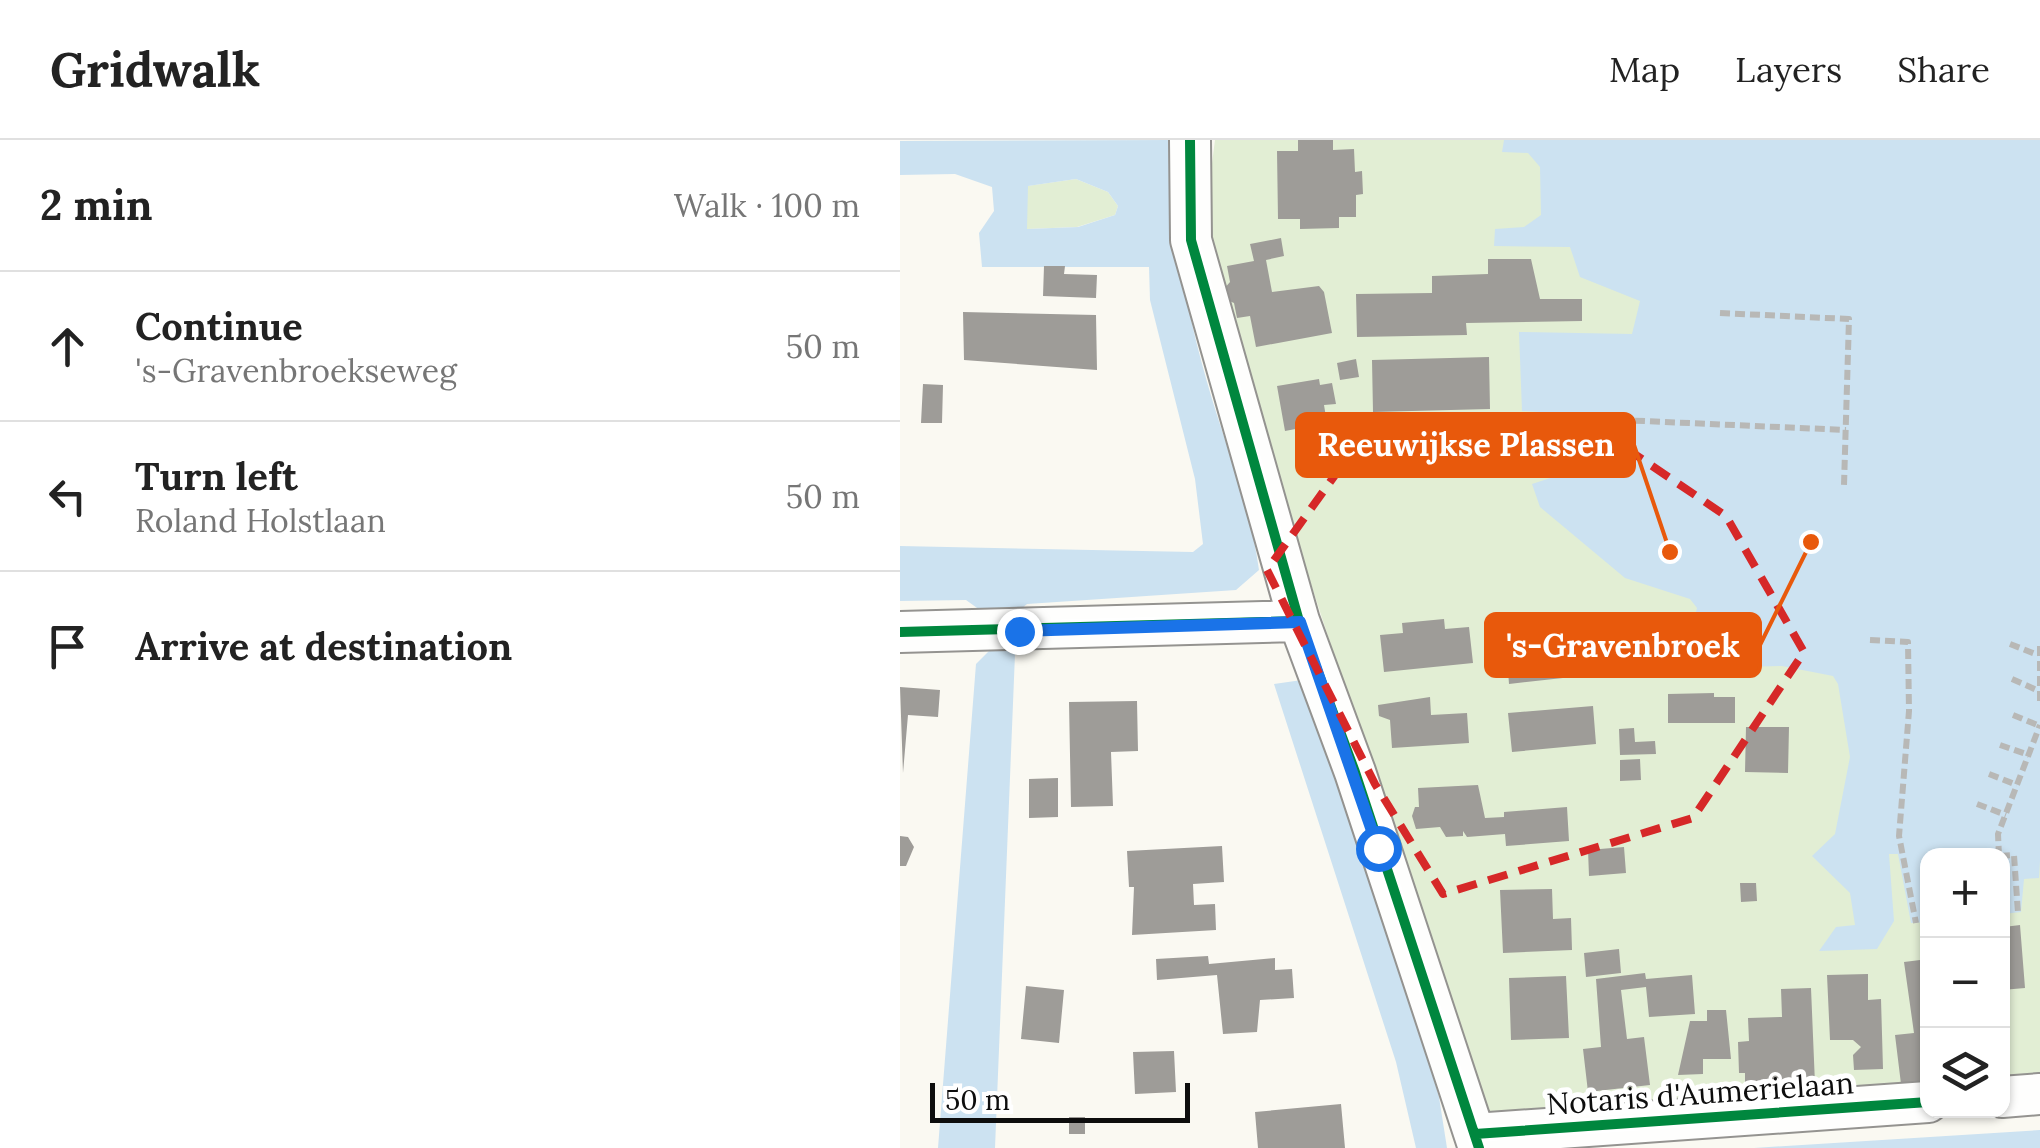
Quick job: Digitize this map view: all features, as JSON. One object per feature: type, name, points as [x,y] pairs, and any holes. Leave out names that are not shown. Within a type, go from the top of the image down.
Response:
[{"type":"street","points":[[1190,140],[1191,240],[1300,622],[1355,772],[1477,1141]]},
{"type":"street","points":[[900,632],[1300,622]]},
{"type":"street","points":[[2010,1096],[2040,1094]]},
{"type":"street","name":"Notaris d'Aumerielaan","points":[[1477,1141],[1920,1103]]},
{"type":"path","points":[[1720,313],[1849,319],[1844,485]]},
{"type":"path","points":[[1620,420],[1846,430]]},
{"type":"path","points":[[1870,640],[1908,642],[1910,711],[1899,836],[1916,923]]},
{"type":"path","points":[[2010,644],[2038,656]]},
{"type":"path","points":[[2040,646],[2040,704]]},
{"type":"path","points":[[2012,679],[2040,691]]},
{"type":"path","points":[[1999,848],[1998,834],[2040,725],[2013,716]]},
{"type":"path","points":[[2000,745],[2029,755]]},
{"type":"path","points":[[1989,774],[2017,785]]},
{"type":"path","points":[[1977,804],[2006,815]]},
{"type":"path","points":[[2010,855],[2014,855],[2018,913]]},
{"type":"highlighted area","points":[[1599,430],[1726,516],[1804,652],[1693,818],[1443,894],[1375,784],[1267,570],[1363,436]]},
{"type":"green space","points":[[1215,140],[2040,140],[2040,1078],[2010,1080],[2010,848],[1920,848],[1920,1085],[1484,1113],[1201,248]]},
{"type":"green space","points":[[1076,179],[1108,192],[1118,206],[1115,215],[1077,227],[1027,229],[1027,186]]},
{"type":"water","points":[[1171,140],[1177,240],[1187,302],[1245,505],[1259,570],[1236,590],[1027,604],[1011,617],[1010,648],[1015,654],[995,1148],[938,1148],[976,664],[992,648],[991,618],[966,600],[900,601],[900,546],[1193,552],[1203,544],[1195,479],[1150,300],[1149,267],[982,267],[979,233],[994,211],[992,187],[955,174],[900,175],[900,141]],"holes":[[[1076,179],[1108,192],[1118,206],[1115,215],[1078,227],[1027,229],[1028,186]]]},
{"type":"water","points":[[1504,140],[2040,140],[2040,861],[2039,878],[2024,879],[2021,912],[2010,913],[2010,848],[1920,848],[1920,922],[1911,923],[1898,854],[1889,854],[1894,921],[1877,949],[1819,951],[1836,927],[1855,925],[1850,893],[1812,856],[1835,834],[1850,757],[1838,684],[1833,676],[1782,666],[1659,669],[1657,645],[1689,640],[1697,608],[1690,599],[1625,578],[1540,507],[1532,484],[1618,456],[1620,417],[1522,411],[1519,332],[1632,334],[1640,301],[1580,277],[1570,247],[1494,246],[1495,229],[1524,227],[1541,215],[1540,167],[1528,153],[1502,152]]},
{"type":"water","points":[[1302,680],[1416,1018],[1439,1097],[1447,1148],[1416,1148],[1396,1062],[1274,684]]},
{"type":"water","points":[[2040,1130],[2040,1148],[1754,1148]]},
{"type":"building","points":[[1298,140],[1333,140],[1333,150],[1354,149],[1355,172],[1362,171],[1363,194],[1356,195],[1356,217],[1339,217],[1339,228],[1300,229],[1300,219],[1278,219],[1277,151],[1298,151]]},
{"type":"building","points":[[1281,238],[1284,256],[1266,260],[1272,292],[1319,286],[1324,292],[1332,333],[1256,347],[1250,316],[1237,318],[1234,303],[1225,299],[1223,290],[1230,282],[1227,266],[1254,261],[1250,244]]},
{"type":"building","points":[[1488,259],[1531,259],[1540,299],[1582,299],[1582,321],[1466,323],[1467,335],[1357,337],[1356,294],[1432,293],[1432,276],[1488,274]]},
{"type":"building","points":[[1044,266],[1065,266],[1064,274],[1097,275],[1096,298],[1043,296]]},
{"type":"building","points":[[963,312],[1096,315],[1097,370],[964,360]]},
{"type":"building","points":[[1489,357],[1490,409],[1373,412],[1372,360]]},
{"type":"building","points":[[1356,359],[1359,377],[1340,380],[1337,363]]},
{"type":"building","points":[[1319,379],[1320,385],[1332,383],[1336,404],[1324,405],[1327,423],[1285,431],[1277,386]]},
{"type":"building","points":[[923,384],[943,385],[942,423],[921,423]]},
{"type":"building","points":[[1444,619],[1445,629],[1469,627],[1473,663],[1384,672],[1380,635],[1403,633],[1402,623]]},
{"type":"building","points":[[1569,651],[1572,677],[1509,684],[1507,658]]},
{"type":"building","points":[[900,687],[940,690],[938,717],[908,715],[903,773]]},
{"type":"building","points":[[1714,693],[1714,697],[1735,697],[1735,723],[1668,723],[1668,694]]},
{"type":"building","points":[[1430,697],[1431,715],[1467,713],[1469,743],[1392,748],[1390,720],[1379,716],[1378,705]]},
{"type":"building","points":[[1137,701],[1138,751],[1111,752],[1113,806],[1071,807],[1069,702]]},
{"type":"building","points":[[1593,706],[1596,744],[1512,752],[1508,713]]},
{"type":"building","points":[[1746,727],[1789,727],[1788,773],[1745,772]]},
{"type":"building","points":[[1634,728],[1635,742],[1655,741],[1656,754],[1620,755],[1619,729]]},
{"type":"building","points":[[1640,759],[1641,780],[1620,781],[1620,760]]},
{"type":"building","points":[[1058,778],[1058,817],[1029,818],[1029,779]]},
{"type":"building","points":[[1478,785],[1485,818],[1504,817],[1504,812],[1567,807],[1569,841],[1506,846],[1505,834],[1467,837],[1463,831],[1463,836],[1446,837],[1440,827],[1416,829],[1412,816],[1415,807],[1419,807],[1418,788]]},
{"type":"building","points":[[900,836],[908,837],[914,847],[906,866],[900,866]]},
{"type":"building","points":[[1222,846],[1224,882],[1193,884],[1194,905],[1215,904],[1216,930],[1132,935],[1134,887],[1129,887],[1127,851]]},
{"type":"building","points":[[1624,847],[1626,873],[1589,876],[1588,850]]},
{"type":"building","points":[[1740,883],[1756,883],[1757,901],[1741,902]]},
{"type":"building","points":[[1552,889],[1553,919],[1571,918],[1572,950],[1503,953],[1500,890]]},
{"type":"building","points":[[2020,925],[2025,988],[2010,989],[2010,926]]},
{"type":"building","points":[[1619,949],[1621,973],[1586,977],[1584,953]]},
{"type":"building","points":[[1208,956],[1209,964],[1275,958],[1275,970],[1292,969],[1294,998],[1260,1000],[1257,1032],[1223,1034],[1217,975],[1157,980],[1156,959]]},
{"type":"building","points":[[1920,960],[1920,1081],[1901,1084],[1895,1035],[1914,1033],[1904,962]]},
{"type":"building","points":[[1645,973],[1646,979],[1692,975],[1695,1014],[1649,1017],[1646,987],[1621,990],[1627,1039],[1644,1037],[1650,1085],[1588,1092],[1583,1049],[1601,1047],[1596,979]]},
{"type":"building","points":[[1868,974],[1868,1000],[1881,999],[1883,1069],[1854,1070],[1853,1055],[1861,1047],[1853,1040],[1830,1040],[1827,975]]},
{"type":"building","points":[[1566,976],[1569,1038],[1511,1040],[1509,978]]},
{"type":"building","points":[[1026,986],[1064,990],[1059,1043],[1021,1039]]},
{"type":"building","points":[[1811,988],[1815,1084],[1745,1088],[1745,1073],[1739,1073],[1738,1042],[1749,1041],[1748,1018],[1782,1017],[1781,989]]},
{"type":"building","points":[[1707,1010],[1726,1010],[1731,1059],[1703,1059],[1703,1074],[1678,1075],[1690,1021],[1707,1021]]},
{"type":"building","points":[[1174,1051],[1176,1092],[1135,1094],[1133,1052]]},
{"type":"building","points":[[1341,1104],[1345,1148],[1258,1148],[1255,1112]]},
{"type":"building","points":[[1069,1117],[1085,1117],[1085,1134],[1069,1134]]},
{"type":"cycle path","points":[[1190,140],[1191,240],[1299,621],[1355,772],[1479,1148]]},
{"type":"cycle path","points":[[900,632],[1299,621]]},
{"type":"cycle path","points":[[1475,1134],[1920,1103]]},
{"type":"place","name":"'s-Gravenbroek","points":[[1811,542]]},
{"type":"place","name":"Reeuwijkse Plassen","points":[[1670,552]]},
{"type":"route","points":[[1019,631],[1300,622],[1355,772],[1378,848]]}]
